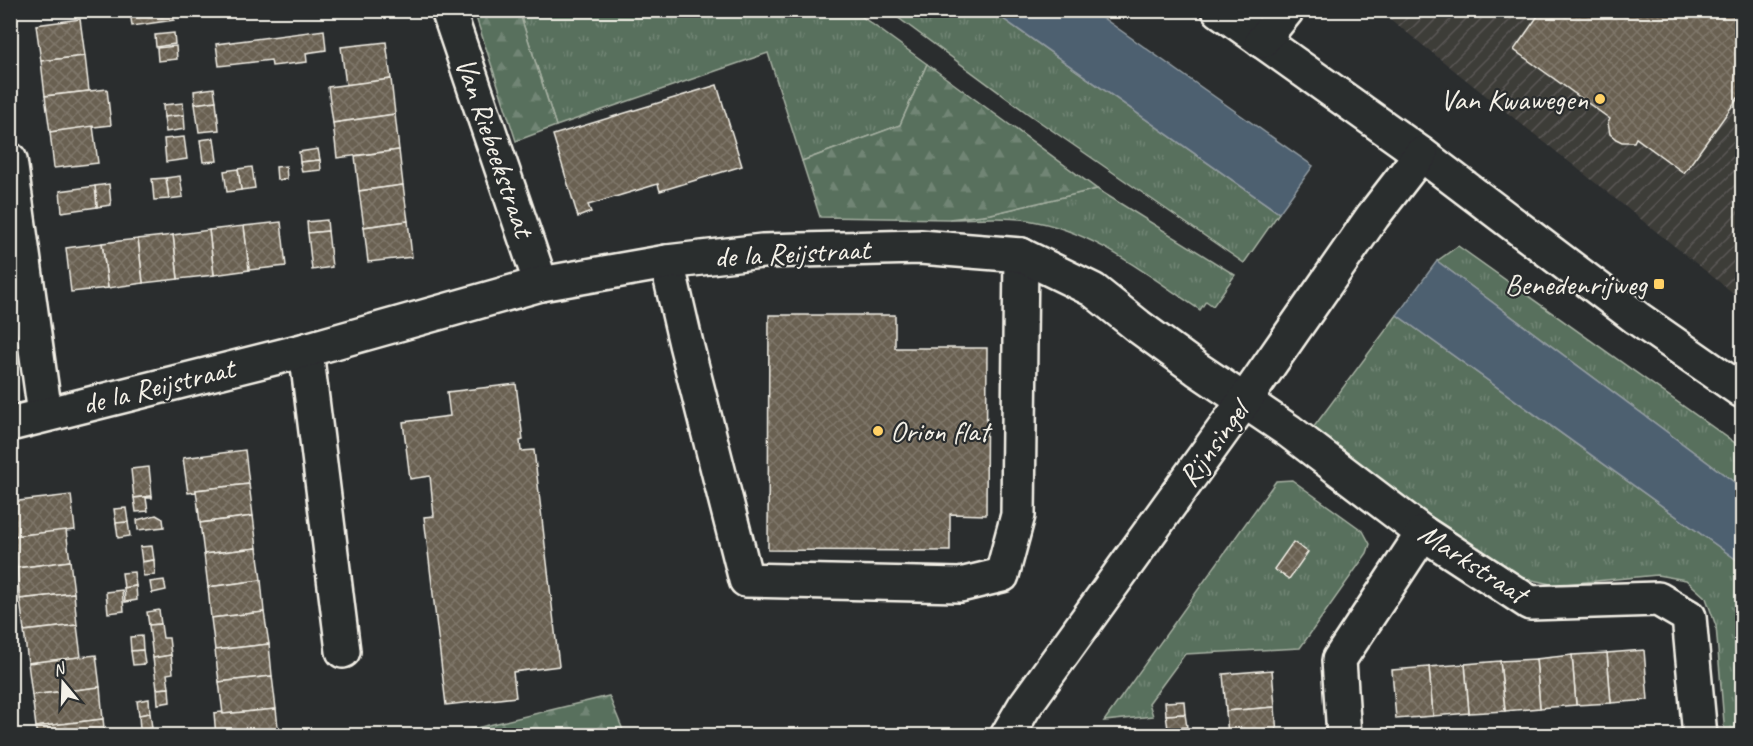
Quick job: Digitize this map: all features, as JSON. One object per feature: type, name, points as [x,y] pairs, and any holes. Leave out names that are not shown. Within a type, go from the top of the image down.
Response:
[{"type":"street","name":"Van Riebeekstraat","points":[[448,10],[541,284]]},
{"type":"street","points":[[1220,10],[1421,154],[1637,318],[1743,391]]},
{"type":"street","points":[[1262,41],[1287,10]]},
{"type":"street","name":"Rijnsingel","points":[[1007,735],[1024,707],[1245,400],[1373,216],[1421,154]]},
{"type":"street","points":[[10,160],[45,414]]},
{"type":"street","name":"de la Reijstraat","points":[[10,424],[306,350],[541,284],[667,262],[762,251],[920,247],[1021,255],[1093,290],[1197,369],[1245,400]]},
{"type":"street","points":[[667,262],[746,580],[960,585],[1002,575],[1018,515],[1021,255]]},
{"type":"street","points":[[306,350],[343,651]]},
{"type":"street","name":"Markstraat","points":[[1245,400],[1423,533],[1530,603],[1658,599],[1689,617],[1700,735]]},
{"type":"street","points":[[1344,735],[1339,660],[1423,533]]},
{"type":"shaded area","points":[[1380,11],[1742,11],[1742,300]]},
{"type":"green space","points":[[474,11],[519,11],[556,126],[516,141]]},
{"type":"green space","points":[[519,11],[854,11],[927,64],[900,125],[802,161],[768,53],[556,126]]},
{"type":"green space","points":[[889,11],[992,11],[1279,213],[1244,263],[1027,113]]},
{"type":"green space","points":[[927,64],[1097,189],[991,214],[949,219],[820,217],[802,161],[900,125]]},
{"type":"green space","points":[[1097,189],[1235,275],[1213,306],[1206,301],[1200,310],[1139,268],[1097,243],[1051,225],[1008,218],[949,219],[991,214]]},
{"type":"green space","points":[[1458,246],[1742,448],[1742,488],[1437,261]]},
{"type":"green space","points":[[1397,315],[1737,560],[1742,567],[1742,735],[1725,735],[1716,626],[1706,598],[1686,580],[1657,575],[1555,585],[1523,578],[1307,436]]},
{"type":"green space","points":[[1292,480],[1363,531],[1370,544],[1367,553],[1300,648],[1185,654],[1149,703],[1153,716],[1104,721],[1276,481]]},
{"type":"green space","points":[[609,696],[625,735],[447,735]]},
{"type":"water","points":[[992,11],[1093,11],[1313,166],[1279,213]]},
{"type":"water","points":[[1437,261],[1742,488],[1742,567],[1737,560],[1397,315]]},
{"type":"building","points":[[130,10],[173,10],[174,20],[132,26]]},
{"type":"building","points":[[1542,10],[1742,10],[1742,96],[1738,98],[1684,173],[1636,138],[1634,142],[1622,142],[1616,139],[1610,134],[1608,123],[1610,119],[1514,50]]},
{"type":"building","points":[[80,19],[85,56],[41,61],[36,25]]},
{"type":"building","points":[[324,30],[326,50],[306,53],[307,62],[272,66],[271,60],[219,66],[216,44]]},
{"type":"building","points":[[174,33],[175,44],[156,47],[155,35]]},
{"type":"building","points":[[386,42],[391,79],[346,85],[341,47]]},
{"type":"building","points":[[176,46],[177,59],[158,61],[157,48]]},
{"type":"building","points":[[85,56],[89,91],[45,96],[41,61]]},
{"type":"building","points":[[391,79],[395,114],[333,123],[328,87]]},
{"type":"building","points":[[717,85],[742,166],[660,191],[658,184],[588,205],[591,212],[578,217],[553,135]]},
{"type":"building","points":[[214,88],[216,101],[195,104],[194,91]]},
{"type":"building","points":[[107,89],[111,125],[50,132],[45,96]]},
{"type":"building","points":[[216,101],[219,130],[199,132],[195,104]]},
{"type":"building","points":[[183,103],[184,115],[164,117],[163,105]]},
{"type":"building","points":[[395,114],[399,150],[337,158],[333,123]]},
{"type":"building","points":[[184,115],[185,129],[166,132],[164,117]]},
{"type":"building","points":[[93,126],[98,163],[54,168],[50,132]]},
{"type":"building","points":[[184,137],[187,159],[166,162],[164,139]]},
{"type":"building","points":[[214,138],[217,161],[203,162],[200,140]]},
{"type":"building","points":[[318,149],[320,160],[300,162],[299,152]]},
{"type":"building","points":[[399,150],[403,185],[359,191],[355,156]]},
{"type":"building","points":[[320,160],[321,170],[302,172],[300,162]]},
{"type":"building","points":[[286,166],[287,179],[277,180],[276,167]]},
{"type":"building","points":[[252,167],[255,188],[241,190],[238,169]]},
{"type":"building","points":[[238,169],[241,190],[227,192],[224,171]]},
{"type":"building","points":[[180,176],[183,197],[169,199],[166,178]]},
{"type":"building","points":[[166,178],[169,199],[154,200],[152,179]]},
{"type":"building","points":[[109,184],[111,205],[97,207],[95,186]]},
{"type":"building","points":[[403,185],[408,221],[364,227],[359,191]]},
{"type":"building","points":[[95,186],[97,207],[62,212],[60,191]]},
{"type":"building","points":[[327,220],[328,231],[308,233],[307,222]]},
{"type":"building","points":[[408,221],[412,257],[368,262],[364,227]]},
{"type":"building","points":[[281,222],[286,266],[249,270],[244,226]]},
{"type":"building","points":[[244,226],[249,270],[214,275],[209,230]]},
{"type":"building","points":[[209,230],[214,275],[178,279],[173,235]]},
{"type":"building","points":[[328,231],[332,267],[312,270],[308,233]]},
{"type":"building","points":[[173,235],[178,279],[143,283],[138,239]]},
{"type":"building","points":[[138,239],[143,283],[108,288],[102,243]]},
{"type":"building","points":[[102,243],[108,288],[71,292],[66,248]]},
{"type":"building","name":"Orion flat","points":[[769,315],[895,315],[895,348],[987,348],[986,515],[950,514],[950,551],[768,550]]},
{"type":"building","points":[[516,384],[523,440],[520,441],[521,451],[534,450],[559,666],[513,672],[516,697],[446,705],[424,517],[434,516],[430,476],[410,479],[403,422],[450,416],[447,392]]},
{"type":"building","points":[[245,450],[249,484],[196,490],[196,492],[188,493],[183,458]]},
{"type":"building","points":[[149,467],[152,496],[134,498],[131,469]]},
{"type":"building","points":[[249,484],[253,516],[200,523],[196,490]]},
{"type":"building","points":[[71,495],[75,530],[13,536],[10,502]]},
{"type":"building","points":[[152,496],[152,498],[146,498],[148,511],[136,512],[134,498]]},
{"type":"building","points":[[126,508],[128,522],[116,523],[114,509]]},
{"type":"building","points":[[156,515],[163,519],[164,527],[138,530],[137,520]]},
{"type":"building","points":[[253,516],[257,548],[204,554],[200,523]]},
{"type":"building","points":[[128,522],[130,536],[118,538],[116,523]]},
{"type":"building","points":[[66,530],[70,561],[17,568],[13,536]]},
{"type":"building","points":[[1293,542],[1308,552],[1289,579],[1274,569]]},
{"type":"building","points":[[152,546],[154,560],[142,562],[140,547]]},
{"type":"building","points":[[257,548],[261,580],[208,587],[204,554]]},
{"type":"building","points":[[154,560],[155,575],[143,576],[142,562]]},
{"type":"building","points":[[70,561],[74,593],[20,599],[17,568]]},
{"type":"building","points":[[134,572],[136,586],[124,588],[122,573]]},
{"type":"building","points":[[164,580],[166,590],[152,593],[150,582]]},
{"type":"building","points":[[261,580],[264,612],[211,618],[208,587]]},
{"type":"building","points":[[136,586],[137,600],[125,602],[124,588]]},
{"type":"building","points":[[122,590],[124,611],[108,613],[106,592]]},
{"type":"building","points":[[74,593],[77,625],[24,631],[20,599]]},
{"type":"building","points":[[159,610],[161,624],[149,625],[147,612]]},
{"type":"building","points":[[264,612],[269,644],[215,650],[211,618]]},
{"type":"building","points":[[161,624],[163,638],[169,638],[171,655],[153,658],[149,625]]},
{"type":"building","points":[[77,625],[81,657],[28,663],[24,631]]},
{"type":"building","points":[[142,636],[143,650],[131,651],[130,637]]},
{"type":"building","points":[[269,644],[272,676],[219,682],[215,650]]},
{"type":"building","points":[[143,650],[145,664],[133,665],[131,651]]},
{"type":"building","points":[[1644,650],[1648,700],[1611,703],[1607,653]]},
{"type":"building","points":[[1607,653],[1611,703],[1576,705],[1572,655]]},
{"type":"building","points":[[96,655],[100,687],[32,695],[28,663]]},
{"type":"building","points":[[171,655],[173,673],[167,674],[169,688],[157,689],[153,658]]},
{"type":"building","points":[[1572,655],[1576,705],[1540,708],[1536,659]]},
{"type":"building","points":[[1536,659],[1540,708],[1505,711],[1500,661]]},
{"type":"building","points":[[1500,661],[1505,711],[1469,713],[1465,664]]},
{"type":"building","points":[[1465,664],[1469,713],[1433,716],[1429,667]]},
{"type":"building","points":[[1429,667],[1433,716],[1396,719],[1392,670]]},
{"type":"building","points":[[1272,670],[1275,707],[1226,711],[1223,674]]},
{"type":"building","points":[[272,676],[276,709],[223,714],[219,682]]},
{"type":"building","points":[[100,687],[103,719],[36,727],[32,695]]},
{"type":"building","points":[[169,688],[170,702],[158,704],[157,689]]},
{"type":"building","points":[[149,699],[150,713],[139,715],[137,701]]},
{"type":"building","points":[[1184,701],[1185,714],[1166,715],[1165,702]]},
{"type":"building","points":[[1275,707],[1277,736],[1228,736],[1226,711]]},
{"type":"building","points":[[276,709],[279,736],[216,736],[214,713]]},
{"type":"building","points":[[150,713],[152,728],[140,730],[139,715]]},
{"type":"building","points":[[1185,714],[1187,727],[1168,729],[1166,715]]},
{"type":"building","points":[[103,719],[105,736],[36,736],[36,727]]},
{"type":"place","name":"Van Kwawegen","points":[[1600,99]]},
{"type":"place","name":"Benedenrijweg","points":[[1659,284]]},
{"type":"place","name":"Orion flat","points":[[878,431]]}]
